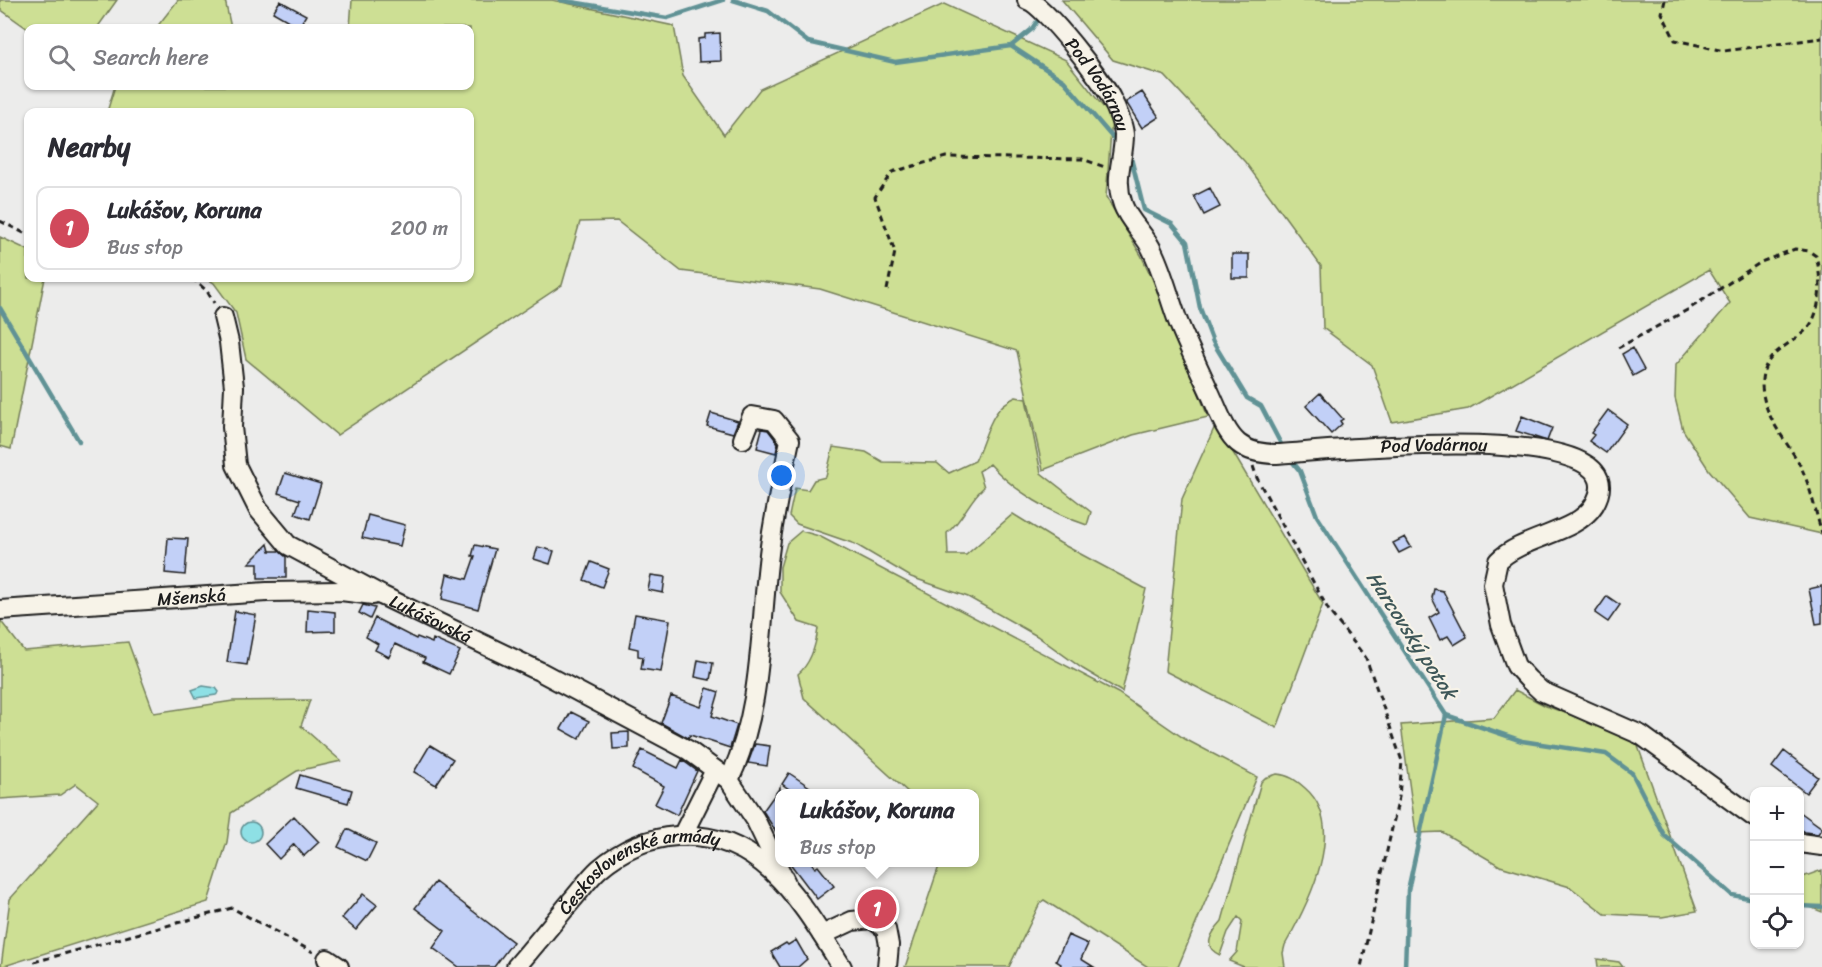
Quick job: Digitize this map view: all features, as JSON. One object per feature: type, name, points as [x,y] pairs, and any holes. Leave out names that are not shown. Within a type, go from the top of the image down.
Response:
[{"type":"street","name":"Pod Vodárnou","points":[[1038,8],[1112,99],[1124,133],[1117,185],[1124,208],[1153,250],[1179,325],[1223,421],[1236,442],[1248,450],[1274,454],[1417,444],[1498,446],[1552,452],[1589,465],[1596,473],[1599,484],[1593,506],[1583,516],[1520,545],[1498,561],[1493,584],[1495,602],[1516,666],[1541,691],[1641,735],[1750,813]]},
{"type":"street","name":"Lukášovská","points":[[223,317],[230,342],[234,387],[232,427],[236,465],[258,509],[288,544],[383,596],[539,671],[688,750],[722,775],[755,819],[775,860]]},
{"type":"street","points":[[682,836],[722,775],[741,754],[751,722],[771,538],[790,440],[774,420],[752,416],[743,439]]},
{"type":"street","name":"Mšenská","points":[[0,610],[267,592],[341,591],[383,596]]},
{"type":"street","name":"Československé armády","points":[[516,967],[598,870],[639,844],[658,837],[682,836],[717,838],[737,846],[766,864],[786,883],[842,967]]},
{"type":"street","points":[[1804,844],[1822,846]]},
{"type":"street","name":"Lukášovská","points":[[778,867],[786,883]]},
{"type":"street","points":[[822,935],[852,921],[872,919],[886,929],[889,945],[887,967]]},
{"type":"path","points":[[1665,0],[1662,13],[1675,40],[1724,51],[1822,38]]},
{"type":"path","points":[[887,291],[895,252],[875,197],[892,172],[946,157],[1082,159],[1118,171]]},
{"type":"path","points":[[0,221],[24,234]]},
{"type":"path","points":[[1618,348],[1689,309],[1761,262],[1795,249],[1809,251],[1816,256],[1820,278],[1818,305],[1813,322],[1805,331],[1775,352],[1764,368],[1762,381],[1769,416],[1800,467],[1822,533]]},
{"type":"path","points":[[197,282],[207,291],[223,317]]},
{"type":"path","points":[[1248,450],[1257,478],[1329,611],[1366,658],[1402,761],[1399,797],[1361,967]]},
{"type":"path","points":[[34,962],[232,908],[333,963]]},
{"type":"green space","points":[[0,0],[117,0],[100,24],[24,24],[24,26],[0,9]]},
{"type":"green space","points":[[178,0],[225,0],[230,24],[159,24]]},
{"type":"green space","points":[[352,0],[552,0],[674,26],[683,76],[724,135],[760,89],[944,4],[1066,60],[1112,118],[1106,197],[1141,255],[1168,312],[1208,417],[1133,435],[1043,470],[1017,351],[820,289],[681,271],[617,221],[580,222],[562,285],[337,435],[246,359],[236,313],[212,282],[474,282],[474,108],[108,108],[114,90],[474,90],[474,24],[350,24]]},
{"type":"green space","points":[[1062,0],[1822,0],[1822,534],[1750,518],[1709,470],[1683,430],[1675,398],[1676,365],[1730,303],[1709,270],[1468,409],[1392,422],[1372,365],[1323,328],[1321,266],[1245,162],[1165,76],[1113,60]]},
{"type":"green space","points":[[0,237],[24,248],[24,282],[44,282],[11,449],[0,446]]},
{"type":"green space","points":[[1016,397],[1026,399],[1041,473],[1091,512],[1087,525],[1034,500],[1011,484],[990,464],[979,471],[984,487],[947,533],[948,555],[966,555],[1013,514],[1060,543],[1146,589],[1122,692],[1083,669],[1037,636],[968,597],[911,577],[855,544],[797,524],[789,516],[795,488],[808,490],[814,480],[826,477],[833,447],[866,452],[883,462],[937,463],[949,473],[975,461],[994,416],[1000,408]]},
{"type":"green space","points":[[1216,424],[1323,604],[1277,728],[1165,671],[1182,499]]},
{"type":"green space","points":[[801,531],[819,536],[1118,693],[1185,739],[1257,777],[1178,967],[1148,967],[1044,900],[1040,903],[1009,967],[905,967],[939,867],[979,867],[979,789],[905,789],[804,698],[798,674],[812,653],[818,628],[799,622],[780,592],[780,567],[787,543]]},
{"type":"green space","points":[[0,620],[24,651],[128,642],[154,713],[233,701],[310,700],[301,726],[341,761],[297,771],[231,813],[227,842],[208,902],[1,967],[10,899],[98,801],[76,784],[60,795],[0,799]]},
{"type":"green space","points":[[1515,690],[1546,706],[1635,738],[1697,911],[1662,917],[1605,914],[1570,887],[1500,866],[1442,832],[1416,833],[1401,725],[1494,718]]},
{"type":"green space","points":[[1277,774],[1299,783],[1318,804],[1324,823],[1324,844],[1313,887],[1285,945],[1283,953],[1285,967],[1244,967],[1229,961],[1237,952],[1242,921],[1238,917],[1228,932],[1220,955],[1211,948],[1210,939],[1222,921],[1261,782]]},
{"type":"green space","points":[[1822,870],[1822,912],[1804,905],[1804,877]]},
{"type":"green space","points":[[1597,959],[1619,962],[1623,967],[1598,967]]},
{"type":"water","points":[[203,686],[216,688],[219,692],[216,695],[196,698],[192,690]]},
{"type":"water","points":[[251,822],[258,825],[261,832],[258,839],[251,842],[244,839],[241,832],[244,825]]},
{"type":"building","points":[[280,1],[306,15],[301,24],[294,24],[273,12]]},
{"type":"building","points":[[720,33],[721,61],[699,62],[698,39],[705,38],[705,34]]},
{"type":"building","points":[[1142,92],[1159,117],[1142,128],[1126,102]]},
{"type":"building","points":[[1210,188],[1220,207],[1204,215],[1194,196]]},
{"type":"building","points":[[1232,254],[1249,254],[1249,278],[1232,278]]},
{"type":"building","points":[[1632,348],[1644,370],[1633,376],[1622,354]]},
{"type":"building","points":[[1320,393],[1343,419],[1340,421],[1342,424],[1331,434],[1306,406]]},
{"type":"building","points":[[1608,410],[1627,424],[1606,453],[1589,441],[1594,435],[1591,433]]},
{"type":"building","points":[[711,413],[738,421],[733,433],[707,426]]},
{"type":"building","points":[[1522,416],[1552,428],[1547,441],[1516,431]]},
{"type":"building","points":[[762,429],[768,430],[778,443],[776,453],[757,448]]},
{"type":"building","points":[[285,473],[321,484],[310,519],[295,514],[300,500],[278,493]]},
{"type":"building","points":[[368,515],[405,525],[400,546],[362,538]]},
{"type":"building","points":[[1405,537],[1411,547],[1399,553],[1393,543]]},
{"type":"building","points":[[168,538],[188,539],[185,575],[165,573]]},
{"type":"building","points":[[268,544],[270,551],[279,551],[286,557],[286,578],[258,578],[258,563],[249,563]]},
{"type":"building","points":[[475,545],[495,549],[478,609],[442,599],[447,574],[467,579],[475,556],[472,556]]},
{"type":"building","points":[[538,547],[554,551],[550,564],[534,559]]},
{"type":"building","points":[[591,562],[609,569],[602,587],[584,580]]},
{"type":"building","points":[[651,575],[665,577],[663,593],[648,590]]},
{"type":"building","points":[[1822,586],[1822,623],[1816,624],[1809,589]]},
{"type":"building","points":[[1434,589],[1443,591],[1467,637],[1454,645],[1448,636],[1440,640],[1429,618],[1439,612],[1432,598]]},
{"type":"building","points":[[1607,596],[1620,605],[1608,622],[1595,613]]},
{"type":"building","points":[[363,605],[375,608],[370,619],[359,613]]},
{"type":"building","points":[[308,609],[335,612],[335,631],[307,632]]},
{"type":"building","points":[[235,611],[256,615],[247,665],[227,662]]},
{"type":"building","points":[[635,614],[670,620],[661,672],[641,669],[643,657],[638,656],[638,649],[629,647]]},
{"type":"building","points":[[375,618],[416,639],[417,637],[432,643],[433,639],[460,651],[449,674],[423,662],[425,658],[395,644],[389,657],[375,650],[378,644],[366,637]]},
{"type":"building","points":[[698,660],[713,663],[710,680],[695,677]]},
{"type":"building","points":[[707,688],[719,692],[712,716],[737,725],[730,748],[690,735],[688,738],[661,723],[671,696],[701,707]]},
{"type":"building","points":[[571,712],[589,721],[579,739],[561,729]]},
{"type":"building","points":[[629,732],[629,748],[613,749],[612,733]]},
{"type":"building","points":[[755,744],[770,746],[767,766],[748,763]]},
{"type":"building","points":[[430,745],[453,759],[436,785],[414,772]]},
{"type":"building","points":[[642,750],[678,768],[682,760],[697,771],[677,815],[655,804],[664,786],[633,769]]},
{"type":"building","points":[[1784,751],[1818,777],[1806,793],[1804,787],[1798,787],[1772,767]]},
{"type":"building","points":[[789,773],[813,789],[789,789],[782,784]]},
{"type":"building","points":[[300,775],[352,790],[348,803],[296,788]]},
{"type":"building","points":[[775,794],[775,830],[763,811]]},
{"type":"building","points":[[1804,815],[1822,828],[1818,834],[1805,832]]},
{"type":"building","points":[[294,816],[319,842],[304,856],[294,844],[279,859],[265,844]]},
{"type":"building","points":[[347,829],[376,843],[367,861],[338,847]]},
{"type":"building","points":[[793,867],[819,867],[834,886],[817,899]]},
{"type":"building","points":[[435,882],[513,942],[494,967],[459,967],[433,948],[445,931],[415,908]]},
{"type":"building","points":[[363,894],[377,905],[356,930],[342,918]]},
{"type":"building","points":[[1068,935],[1088,944],[1081,959],[1094,967],[1060,967],[1061,964],[1056,961]]},
{"type":"building","points":[[796,940],[807,959],[798,967],[780,967],[771,952]]},
{"type":"waterway","name":"Harcovský potok","points":[[560,0],[667,18],[723,0]]},
{"type":"waterway","name":"Harcovský potok","points":[[733,0],[768,11],[808,42],[895,62],[1011,46],[1064,81],[1118,144]]},
{"type":"waterway","points":[[1011,46],[1031,30],[1040,17]]},
{"type":"waterway","name":"Harcovský potok","points":[[1131,158],[1144,210],[1172,224],[1187,242],[1200,308],[1213,342],[1247,398],[1261,406],[1282,446]]},
{"type":"waterway","points":[[0,308],[79,441]]},
{"type":"waterway","name":"Harcovský potok","points":[[1291,460],[1300,471],[1317,516],[1446,715],[1522,741],[1606,754],[1632,773],[1664,835],[1732,895],[1750,898]]},
{"type":"waterway","points":[[1405,967],[1408,890],[1446,715]]},
{"type":"waterway","name":"Harcovský potok","points":[[1804,906],[1822,907]]},
{"type":"place","name":"Lukášov, Koruna","points":[[877,909]]}]
